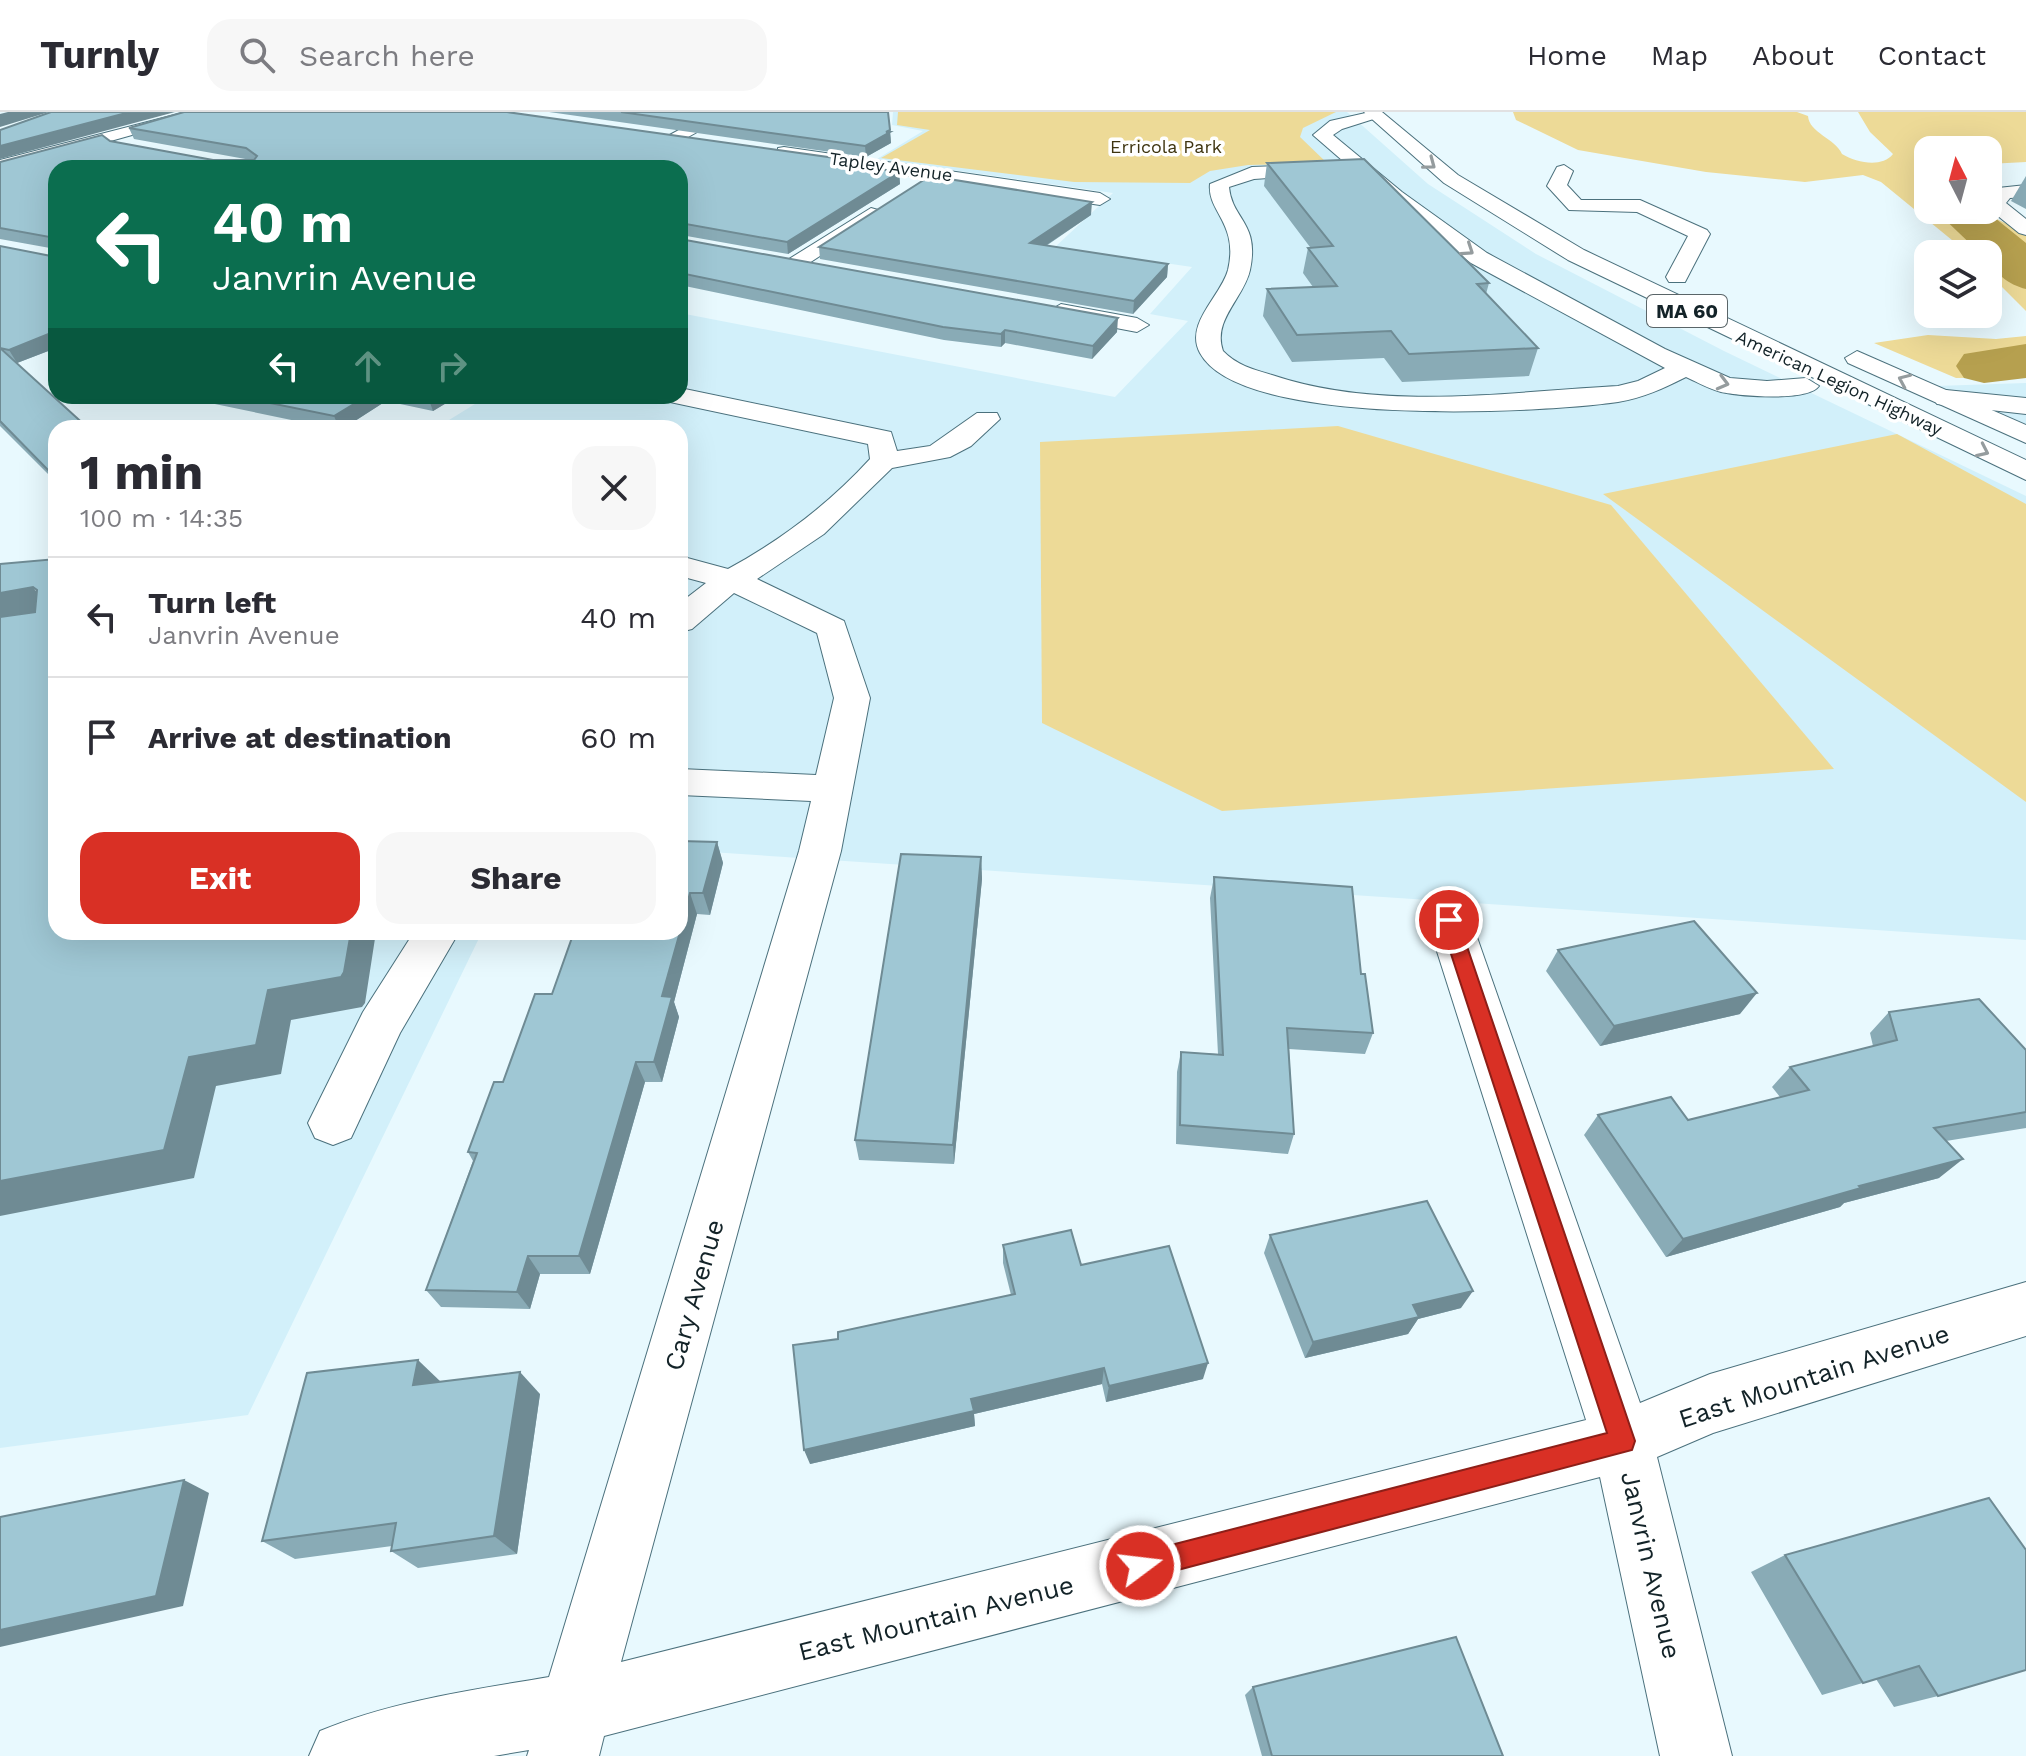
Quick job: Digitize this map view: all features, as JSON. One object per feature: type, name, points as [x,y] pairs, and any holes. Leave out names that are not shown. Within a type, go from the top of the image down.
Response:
[{"type":"main road","points":[[0,166],[206,112]]},
{"type":"main road","points":[[704,141],[668,136],[725,112]]},
{"type":"main road","points":[[1374,114],[1322,132],[1363,169],[1479,258],[1715,382],[1743,388],[1806,386]]},
{"type":"main road","name":"American Legion Highway","points":[[1374,114],[1451,179],[1566,249],[1684,310],[2026,471]]},
{"type":"main road","points":[[31,139],[58,143]]},
{"type":"main road","points":[[98,141],[144,149]]},
{"type":"main road","name":"Tapley Avenue","points":[[762,148],[1100,199]]},
{"type":"main road","points":[[1363,169],[1252,173],[1220,184],[1219,194],[1241,236],[1239,274],[1209,327],[1209,346],[1220,362],[1261,381],[1299,392],[1378,404],[1618,394],[1647,387],[1684,368]]},
{"type":"main road","points":[[1564,171],[1557,186],[1576,206],[1640,206],[1700,234],[1677,277]]},
{"type":"main road","points":[[909,190],[935,174]]},
{"type":"main road","points":[[2026,191],[2005,192],[1997,198],[1996,205],[2026,229]]},
{"type":"main road","points":[[792,264],[883,207]]},
{"type":"main road","points":[[1551,211],[1579,226]]},
{"type":"main road","points":[[764,259],[823,269]]},
{"type":"main road","name":"MA 60","points":[[1654,265],[1703,289]]},
{"type":"main road","points":[[1043,308],[1137,325]]},
{"type":"main road","name":"American Legion Highway","points":[[1829,346],[2026,435]]},
{"type":"main road","points":[[688,398],[881,438],[884,460]]},
{"type":"main road","points":[[1946,398],[2026,406]]},
{"type":"main road","points":[[688,614],[732,580],[774,558],[799,539],[863,485],[884,460],[925,458],[953,448],[987,419]]},
{"type":"main road","name":"Cary Avenue","points":[[570,1731],[828,811],[852,698],[832,628],[732,580],[688,568]]},
{"type":"main road","points":[[688,784],[828,811]]},
{"type":"main road","name":"Janvrin Avenue","points":[[1449,920],[1623,1441],[1696,1756]]},
{"type":"main road","points":[[333,1123],[380,1025],[432,940]]},
{"type":"main road","name":"East Mountain Avenue","points":[[345,1756],[448,1729],[570,1731],[1056,1589],[1623,1441],[1710,1404],[2026,1309]]},
{"type":"shaded area","points":[[893,112],[1347,112],[1428,184],[1536,254],[1724,351],[2026,496],[2026,940],[688,851],[688,420],[449,420],[475,404],[688,404],[688,315],[1115,397],[1188,321],[1150,314],[1192,267],[1055,247],[1113,193],[877,159],[923,131],[892,125]]},
{"type":"shaded area","points":[[2026,383],[2026,426],[1936,386]]},
{"type":"shaded area","points":[[0,655],[48,892],[48,940],[478,940],[248,1415],[0,1448]]},
{"type":"green space","name":"Erricola Park","points":[[898,112],[1336,112],[1303,128],[1300,137],[1327,163],[1248,165],[1210,171],[1190,183],[1074,182],[881,158],[930,130],[897,125]]},
{"type":"green space","points":[[1513,112],[1797,112],[1808,116],[1813,127],[1842,154],[1855,160],[1876,163],[1893,154],[1870,132],[1858,112],[2026,112],[2026,162],[2002,163],[2002,136],[1914,136],[1914,209],[1881,182],[1863,175],[1805,182],[1706,172],[1578,150],[1516,120]]},
{"type":"green space","points":[[2002,222],[2026,233],[2026,311],[2002,287],[2002,240],[1952,240],[1932,224],[2002,224]]},
{"type":"green space","points":[[1928,335],[1996,339],[2026,336],[2026,377],[1956,378],[1874,343]]},
{"type":"green space","points":[[1338,426],[1611,505],[1834,769],[1222,811],[1042,723],[1040,442]]},
{"type":"green space","points":[[1897,434],[2026,504],[2026,802],[1603,494]]},
{"type":"building","points":[[51,112],[130,112],[0,146],[0,130]]},
{"type":"building","points":[[184,112],[507,112],[842,159],[838,162],[899,172],[787,242],[688,224],[688,160],[254,160],[257,156],[246,148],[129,128]]},
{"type":"building","points":[[621,112],[888,112],[890,130],[886,132],[890,132],[865,146]]},
{"type":"building","points":[[102,135],[110,141],[213,160],[48,160],[48,237],[0,228],[0,162]]},
{"type":"building","points":[[1364,159],[1489,283],[1477,284],[1538,348],[1409,354],[1391,331],[1297,335],[1267,289],[1337,286],[1308,248],[1333,246],[1267,163]]},
{"type":"building","points":[[930,176],[1092,202],[1030,243],[1168,264],[1134,301],[819,247]]},
{"type":"building","points":[[688,240],[1118,318],[1093,346],[1005,330],[1001,334],[943,327],[688,275]]},
{"type":"building","points":[[0,246],[48,255],[48,334],[9,350],[0,348]]},
{"type":"building","points":[[0,348],[48,392],[48,404],[62,404],[79,420],[48,420],[48,470],[0,421]]},
{"type":"building","points":[[275,404],[354,404],[334,416]]},
{"type":"building","points":[[48,560],[48,940],[350,940],[341,977],[268,990],[256,1045],[189,1057],[164,1150],[0,1181],[0,617],[35,612],[37,590],[33,587],[0,593],[0,564]]},
{"type":"building","points":[[688,841],[717,842],[703,893],[690,893],[688,901]]},
{"type":"building","points":[[901,854],[981,857],[953,1145],[855,1140]]},
{"type":"building","points":[[1214,877],[1352,887],[1361,974],[1365,974],[1373,1033],[1287,1028],[1294,1134],[1180,1125],[1181,1052],[1223,1055]]},
{"type":"building","points":[[1694,921],[1757,993],[1614,1026],[1558,950]]},
{"type":"building","points":[[571,940],[678,940],[662,996],[672,997],[654,1062],[636,1062],[579,1256],[528,1256],[517,1292],[426,1290],[477,1153],[468,1152],[494,1082],[503,1082],[535,994],[552,994]]},
{"type":"building","points":[[1979,999],[2026,1050],[2026,1112],[1934,1128],[1963,1159],[1859,1186],[1861,1188],[1683,1239],[1598,1115],[1671,1097],[1688,1120],[1809,1090],[1790,1067],[1897,1040],[1889,1012]]},
{"type":"building","points":[[1427,1201],[1473,1291],[1413,1305],[1419,1317],[1313,1342],[1270,1235]]},
{"type":"building","points":[[1071,1230],[1081,1265],[1169,1246],[1208,1363],[1109,1386],[1104,1368],[971,1399],[974,1411],[804,1450],[793,1345],[838,1339],[838,1332],[1015,1294],[1003,1245]]},
{"type":"building","points":[[418,1360],[413,1385],[520,1372],[494,1536],[391,1551],[396,1523],[262,1541],[307,1373]]},
{"type":"building","points":[[184,1480],[156,1596],[0,1630],[0,1517]]},
{"type":"building","points":[[1989,1498],[2026,1550],[2026,1670],[1938,1696],[1919,1666],[1863,1683],[1785,1555]]},
{"type":"building","points":[[1456,1637],[1503,1756],[1272,1756],[1253,1687]]},
{"type":"waterway","points":[[1974,224],[2009,253],[2026,274]]},
{"type":"waterway","points":[[1984,366],[2026,361]]},
{"type":"route","points":[[1140,1566],[1623,1441],[1449,920]]}]
